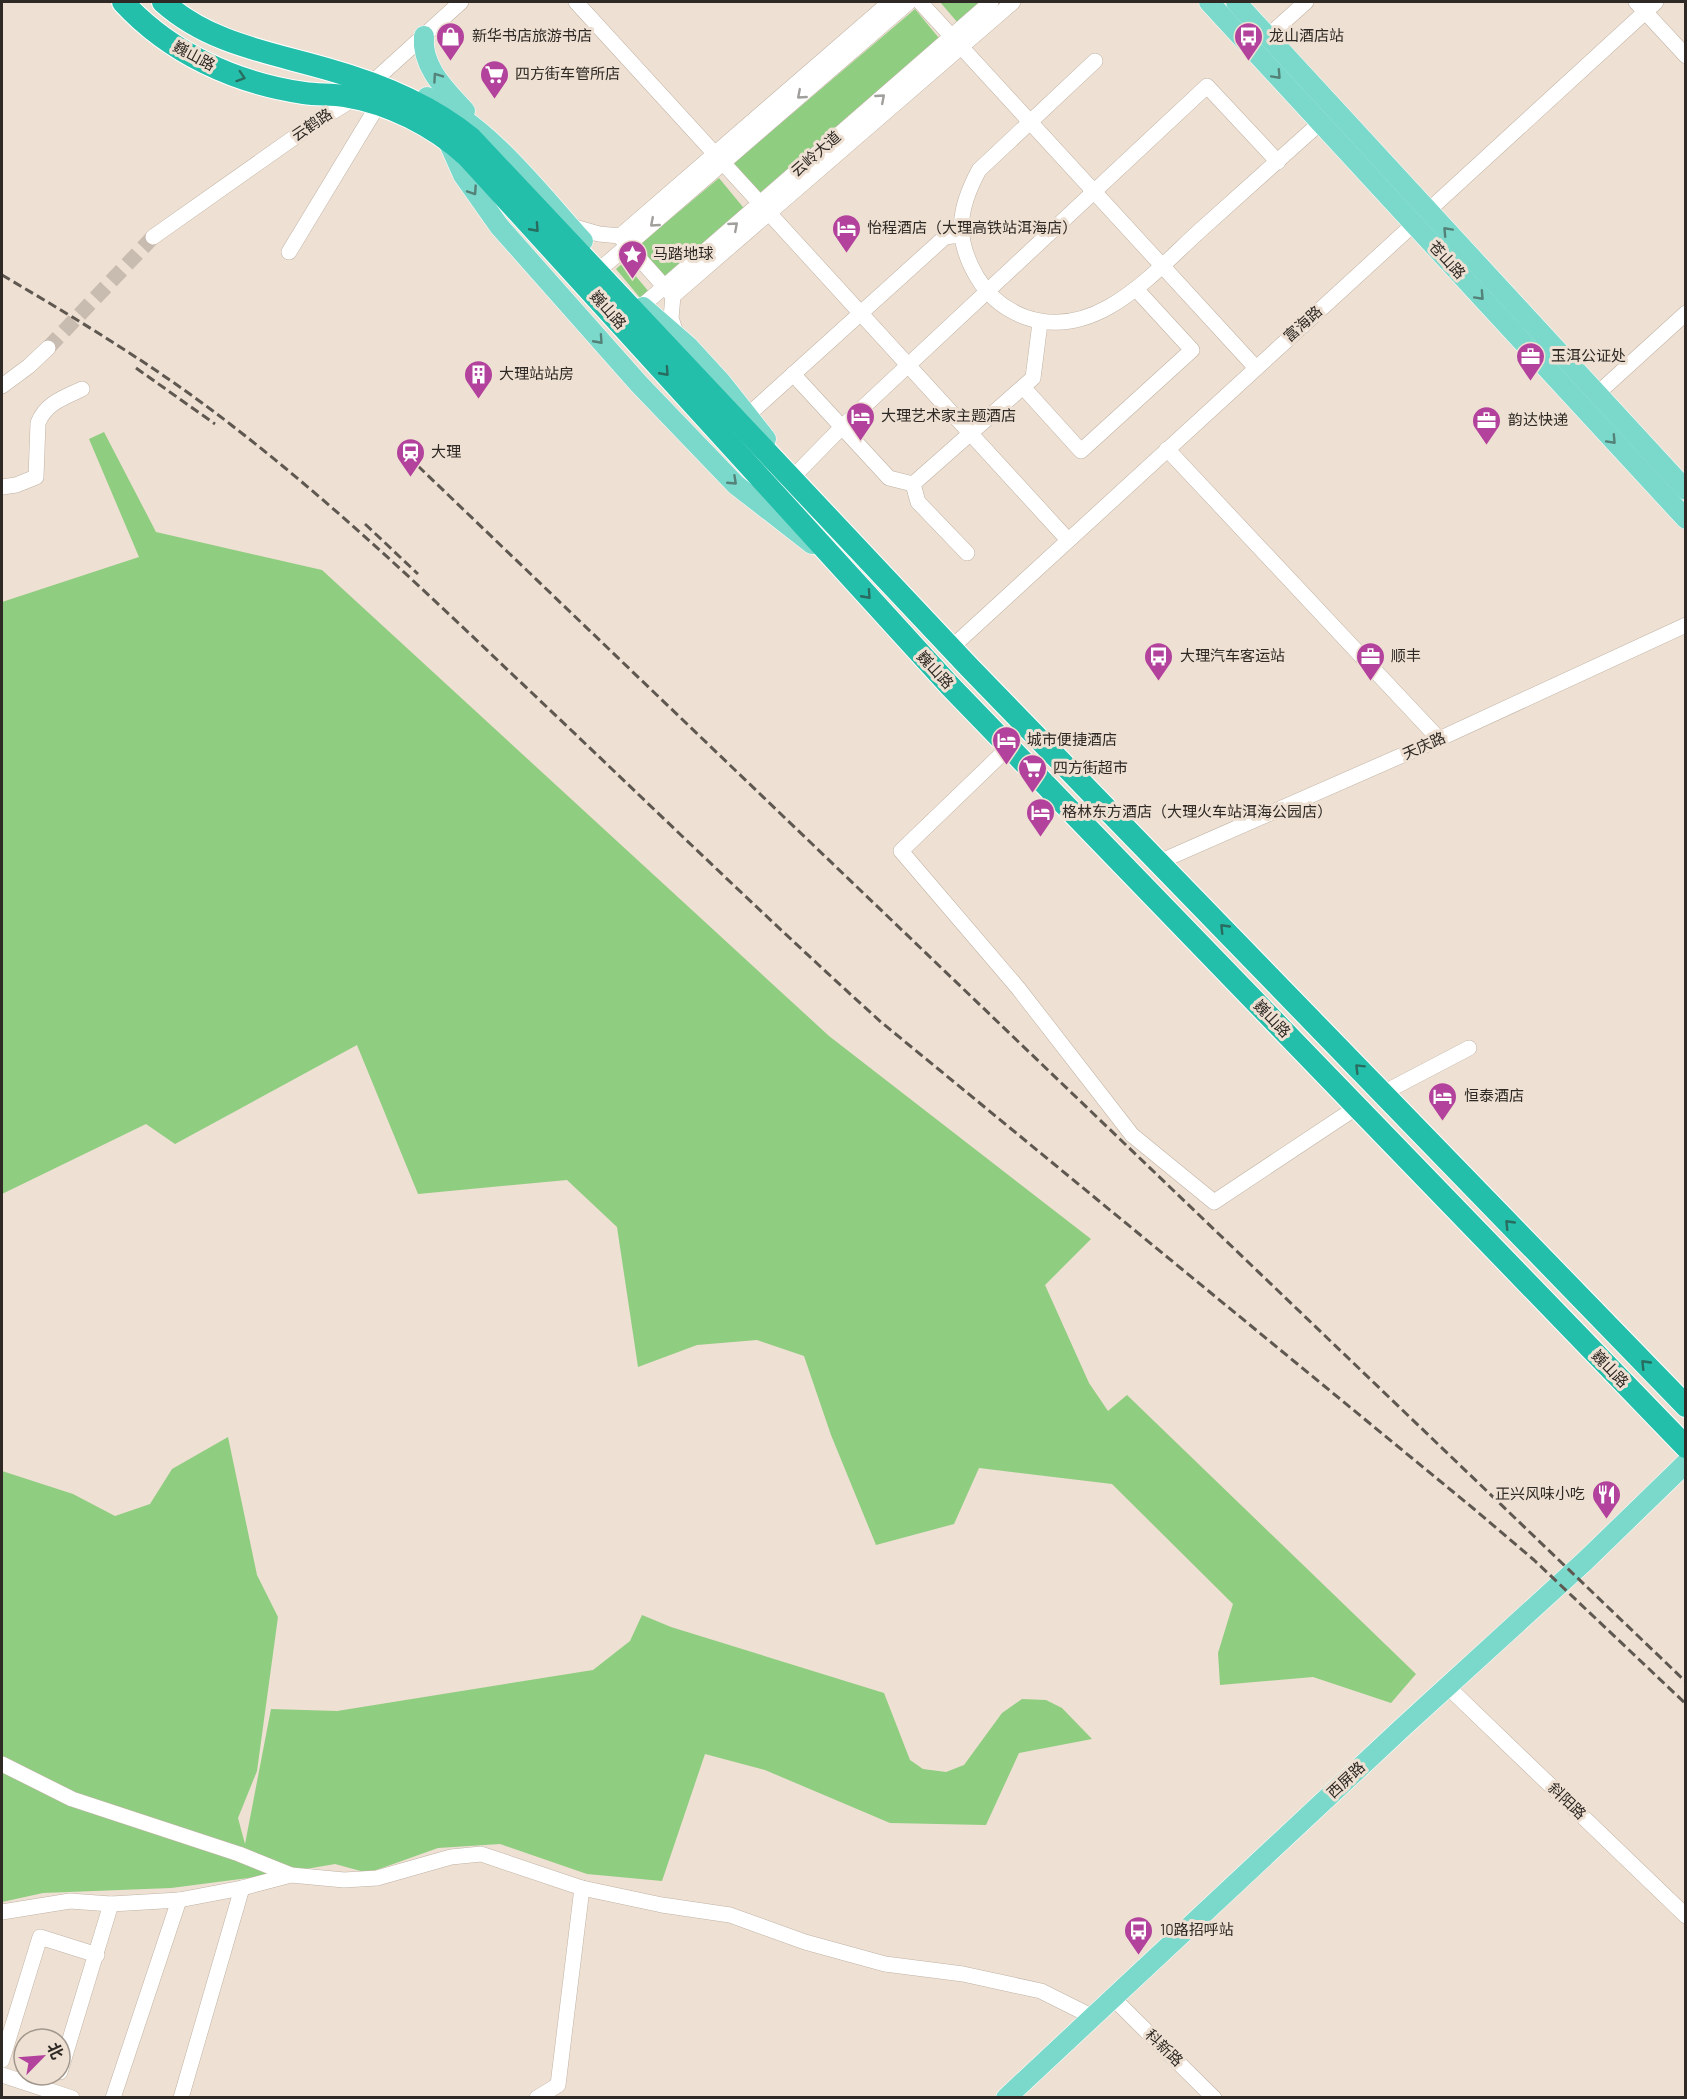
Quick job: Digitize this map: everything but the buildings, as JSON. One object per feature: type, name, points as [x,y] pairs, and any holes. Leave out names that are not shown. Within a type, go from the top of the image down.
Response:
[{"type":"highway","name":"巍山路","points":[[123,2],[169,43],[218,69],[298,92],[369,91],[436,114],[478,145],[951,648],[1686,1406]]},
{"type":"highway","name":"巍山路","points":[[163,2],[195,25],[234,44],[340,73],[447,139],[512,202],[840,565],[1009,747],[1686,1447]]},
{"type":"highway","points":[[1357,1107],[1383,1093]]},
{"type":"main road","name":"苍山路","points":[[1209,2],[1321,122],[1420,217],[1597,394],[1686,490]]},
{"type":"main road","name":"苍山路","points":[[1236,2],[1265,33],[1420,217],[1686,519]]},
{"type":"main road","points":[[424,36],[424,54],[434,73],[502,154]]},
{"type":"main road","points":[[369,91],[407,87],[443,105],[473,126],[569,225],[642,306],[677,336],[721,382],[748,415],[791,479]]},
{"type":"main road","name":"西屏路","points":[[1006,2097],[1585,1561],[1686,1463]]},
{"type":"street","name":"云鹤路","points":[[153,237],[316,122],[369,91],[461,2]]},
{"type":"street","points":[[576,2],[1068,540]]},
{"type":"street","points":[[719,158],[890,2]]},
{"type":"street","points":[[605,265],[624,240],[719,158],[909,2]]},
{"type":"street","points":[[920,2],[1256,368]]},
{"type":"street","name":"云岭大道","points":[[642,306],[668,291],[765,208],[956,41],[991,2]]},
{"type":"street","points":[[956,41],[1013,2]]},
{"type":"street","points":[[1265,33],[1293,2]]},
{"type":"street","points":[[1265,33],[1306,2]]},
{"type":"street","points":[[1645,5],[1686,56]]},
{"type":"street","name":"富海路","points":[[951,648],[1420,217],[1645,5]]},
{"type":"street","points":[[1095,61],[979,170],[967,193],[961,213],[960,235],[972,268],[986,293],[1012,312],[1041,322],[1062,323],[1097,313],[1136,289],[1161,264],[1321,122]]},
{"type":"street","points":[[791,479],[842,427],[1207,86],[1278,162]]},
{"type":"street","points":[[289,252],[369,91]]},
{"type":"street","points":[[569,225],[624,240],[668,291],[671,318],[677,336]]},
{"type":"street","points":[[748,415],[945,237],[960,235]]},
{"type":"street","points":[[1023,387],[1080,451],[1192,350],[1136,289]]},
{"type":"street","points":[[1597,394],[1686,314]]},
{"type":"street","points":[[913,483],[1033,378],[1041,322]]},
{"type":"street","points":[[2,386],[48,348]]},
{"type":"street","points":[[793,374],[889,478],[913,483]]},
{"type":"street","points":[[2,488],[36,477],[38,423],[41,415],[52,403],[82,390]]},
{"type":"street","points":[[1167,448],[1439,740]]},
{"type":"street","points":[[913,483],[918,502],[967,553]]},
{"type":"street","name":"天庆路","points":[[1159,862],[1439,740],[1686,625]]},
{"type":"street","points":[[1009,747],[901,851],[1024,996],[1132,1135],[1214,1202],[1357,1107]]},
{"type":"street","points":[[1383,1093],[1469,1048]]},
{"type":"street","name":"斜阳路","points":[[1448,1687],[1686,1916]]},
{"type":"street","points":[[2,1764],[72,1799],[127,1820],[239,1854],[291,1875],[344,1880],[377,1878],[451,1857],[481,1854],[582,1888],[662,1905],[730,1915],[805,1942],[885,1964],[963,1974],[1041,1991],[1093,2017]]},
{"type":"street","points":[[2,1912],[70,1901],[111,1904],[179,1900],[242,1888],[291,1875]]},
{"type":"street","points":[[181,2097],[242,1888]]},
{"type":"street","points":[[537,2097],[558,2085],[582,1888]]},
{"type":"street","points":[[113,2097],[179,1900]]},
{"type":"street","points":[[72,2035],[111,1904]]},
{"type":"street","points":[[2,2060],[40,1937],[97,1955]]},
{"type":"street","name":"科新路","points":[[1113,1998],[1214,2097]]},
{"type":"street","points":[[2,2075],[72,2097]]},
{"type":"street","points":[[54,2092],[56,2087]]},
{"type":"green space","points":[[940,2],[983,2],[958,23]]},
{"type":"green space","points":[[915,9],[943,43],[761,198],[733,164]]},
{"type":"green space","points":[[719,178],[747,212],[666,281],[637,247]]},
{"type":"green space","points":[[624,262],[649,292],[641,299],[616,269]]},
{"type":"green space","points":[[104,432],[156,532],[322,570],[829,1036],[1091,1239],[1045,1285],[1089,1383],[1108,1411],[1127,1395],[1416,1674],[1391,1703],[1313,1677],[1220,1685],[1218,1653],[1233,1604],[1112,1484],[979,1468],[954,1524],[876,1545],[831,1435],[804,1356],[757,1340],[697,1345],[638,1367],[617,1227],[567,1180],[418,1194],[357,1045],[175,1144],[146,1124],[2,1194],[2,602],[139,557],[89,439]]},
{"type":"green space","points":[[228,1437],[257,1575],[278,1617],[257,1771],[238,1818],[245,1844],[271,1709],[337,1711],[593,1670],[630,1641],[642,1615],[671,1627],[884,1693],[910,1760],[923,1769],[946,1772],[964,1765],[1002,1713],[1022,1699],[1046,1700],[1062,1708],[1092,1739],[1019,1753],[986,1825],[890,1823],[765,1770],[705,1754],[662,1881],[587,1874],[500,1844],[438,1848],[368,1873],[335,1864],[171,1888],[43,1893],[2,1902],[2,1471],[73,1494],[115,1516],[150,1504],[172,1469]]},
{"type":"tunnel","points":[[48,348],[153,237]]},
{"type":"railway","points":[[2,275],[147,364],[230,424],[304,483],[444,610],[881,1022],[1474,1509],[1534,1560],[1686,1704]]},
{"type":"railway","points":[[136,368],[215,424]]},
{"type":"railway","points":[[418,466],[1686,1682]]},
{"type":"railway","points":[[365,524],[418,574]]},
{"type":"place","name":"新华书店旅游书店","points":[[451,62]]},
{"type":"place","name":"龙山酒店站","points":[[1248,62]]},
{"type":"place","name":"四方街车管所店","points":[[494,100]]},
{"type":"place","name":"怡程酒店（大理高铁站洱海店）","points":[[846,254]]},
{"type":"place","name":"马踏地球","points":[[632,280]]},
{"type":"place","name":"玉洱公证处","points":[[1530,382]]},
{"type":"place","name":"大理站站房","points":[[478,400]]},
{"type":"place","name":"大理艺术家主题酒店","points":[[860,442]]},
{"type":"place","name":"韵达快递","points":[[1487,446]]},
{"type":"place","name":"大理","points":[[410,478]]},
{"type":"place","name":"大理汽车客运站","points":[[1159,682]]},
{"type":"place","name":"顺丰","points":[[1370,682]]},
{"type":"place","name":"城市便捷酒店","points":[[1006,766]]},
{"type":"place","name":"四方街超市","points":[[1032,794]]},
{"type":"place","name":"格林东方酒店（大理火车站洱海公园店）","points":[[1041,838]]},
{"type":"place","name":"恒泰酒店","points":[[1443,1122]]},
{"type":"place","name":"正兴风味小吃","points":[[1606,1520]]},
{"type":"place","name":"10路招呼站","points":[[1139,1956]]}]
